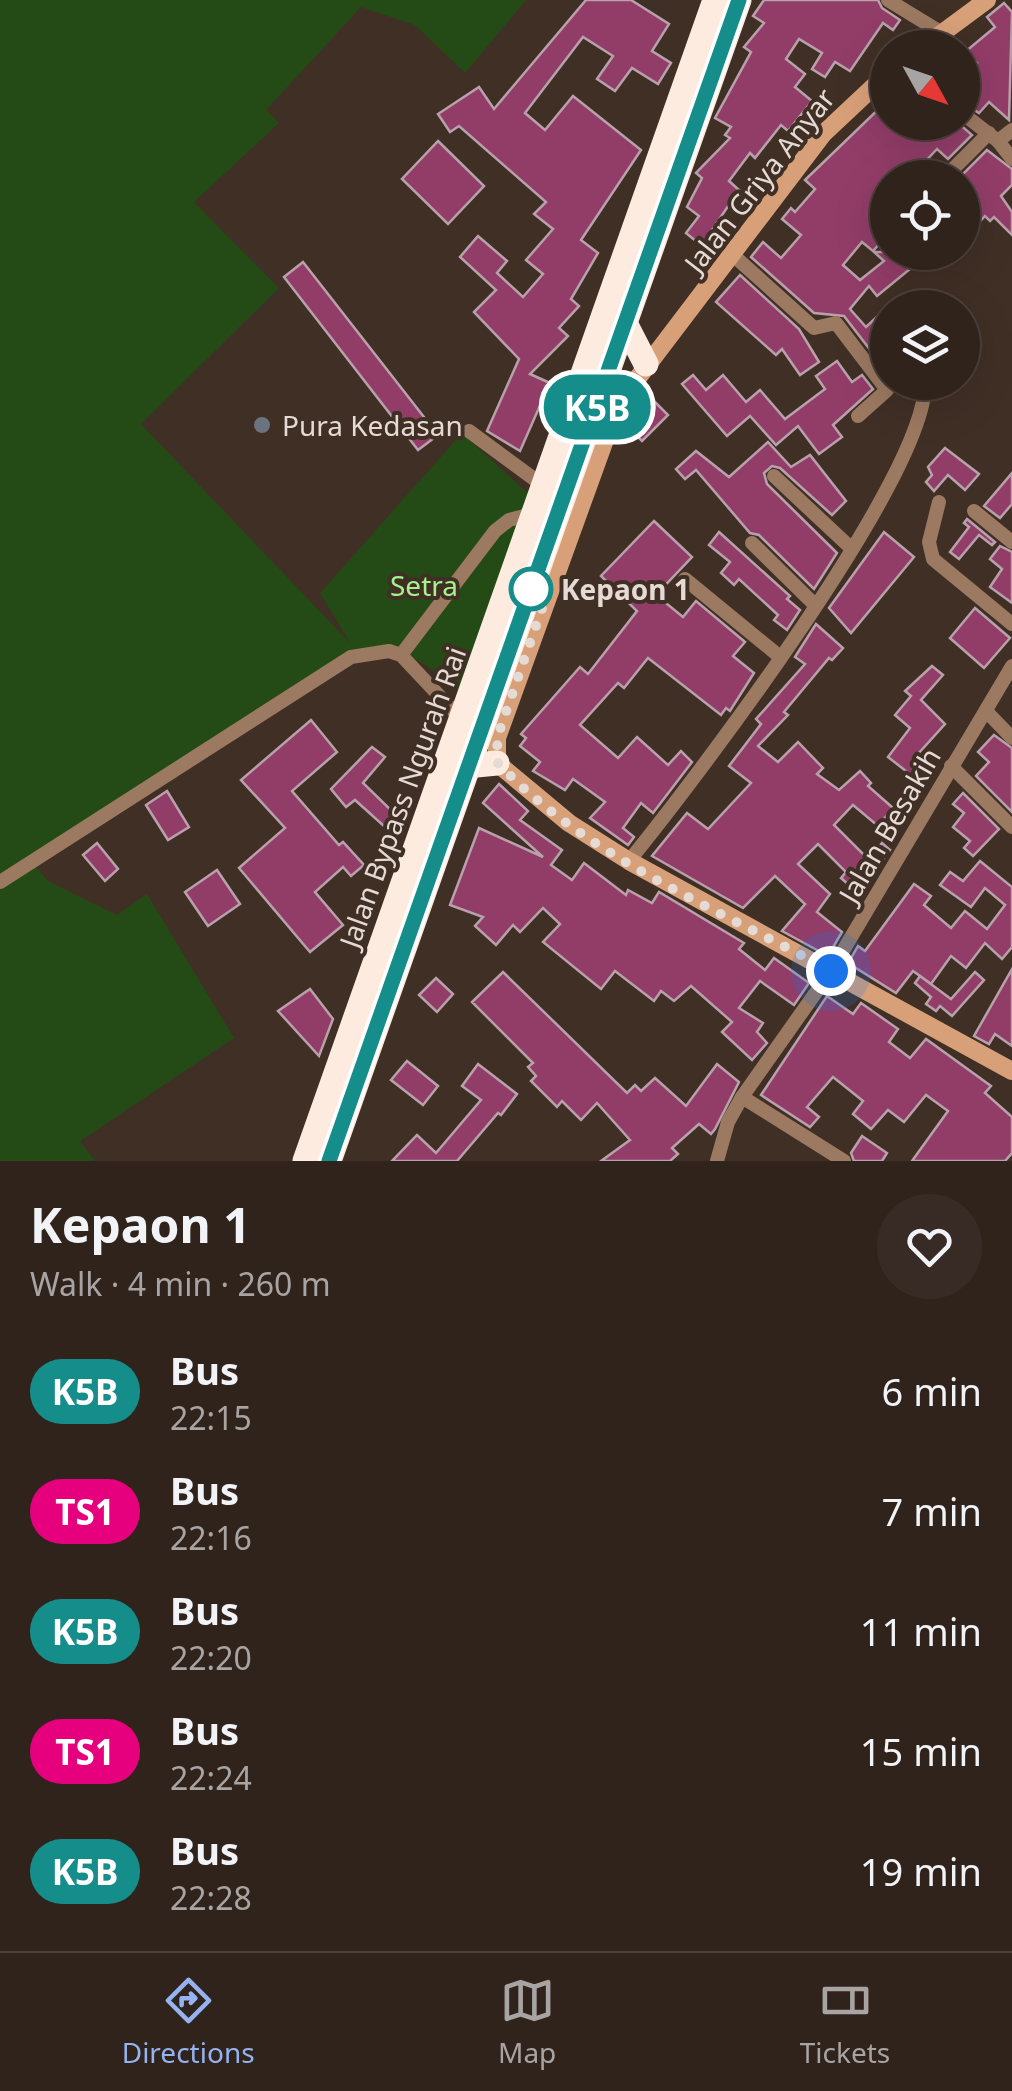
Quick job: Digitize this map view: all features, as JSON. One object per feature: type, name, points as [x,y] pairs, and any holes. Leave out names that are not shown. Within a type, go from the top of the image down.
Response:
[{"type":"highway","name":"Jalan Bypass Ngurah Rai","points":[[329,1161],[669,164],[715,0]]},
{"type":"highway","name":"Jalan Bypass Ngurah Rai","points":[[669,164],[739,0]]},
{"type":"highway","name":"Jalan Bypass Ngurah Rai","points":[[306,1161],[536,512],[616,323]]},
{"type":"highway","points":[[616,323],[646,364]]},
{"type":"highway","points":[[466,766],[498,763]]},
{"type":"street","points":[[888,0],[937,30]]},
{"type":"street","points":[[946,30],[987,0]]},
{"type":"street","name":"Jalan Griya Anyar","points":[[498,763],[497,738],[618,404],[822,134],[870,90]]},
{"type":"street","points":[[980,126],[1012,158]]},
{"type":"street","points":[[966,160],[994,137],[1012,130]]},
{"type":"street","points":[[733,256],[814,328],[836,323],[888,390],[858,416]]},
{"type":"street","points":[[628,862],[704,767],[852,549],[906,452],[925,400]]},
{"type":"street","points":[[469,431],[545,488]]},
{"type":"street","points":[[774,476],[852,549]]},
{"type":"street","points":[[939,502],[930,542],[932,559],[1012,624]]},
{"type":"street","points":[[974,511],[1012,542]]},
{"type":"street","points":[[401,655],[496,531],[508,520],[536,512]]},
{"type":"street","points":[[752,543],[814,604]]},
{"type":"street","points":[[684,579],[779,656]]},
{"type":"street","points":[[0,882],[332,665],[373,652],[401,655],[461,719]]},
{"type":"street","name":"Jalan Besakih","points":[[717,1161],[728,1122],[742,1097],[831,971],[1012,666]]},
{"type":"street","points":[[986,711],[1012,738]]},
{"type":"street","points":[[498,763],[569,822],[628,862],[1012,1071]]},
{"type":"street","points":[[951,766],[1012,827]]},
{"type":"street","points":[[742,1097],[844,1161]]},
{"type":"green space","name":"Setra","points":[[0,0],[526,0],[465,73],[415,25],[361,7],[266,110],[279,123],[194,202],[279,288],[141,424],[350,643],[320,593],[462,433],[532,497],[460,692],[413,658],[388,651],[355,649],[29,859],[48,881],[117,915],[147,894],[234,1038],[80,1141],[95,1161],[0,1161]]},
{"type":"building","points":[[586,0],[631,0],[669,24],[652,51],[671,63],[658,84],[632,68],[615,91],[597,79],[613,56],[583,37],[525,113],[545,130],[573,96],[641,150],[581,240],[598,253],[571,299],[579,306],[559,328],[568,336],[530,374],[550,383],[520,451],[487,431],[519,359],[474,312],[496,290],[460,257],[478,236],[507,261],[497,273],[523,297],[543,274],[526,260],[553,229],[534,214],[546,202],[459,126],[450,132],[438,114],[479,87],[494,109]]},
{"type":"building","points":[[764,0],[878,0],[882,8],[900,20],[893,30],[883,23],[878,30],[870,30],[870,42],[850,71],[835,62],[825,77],[812,69],[822,53],[799,39],[786,59],[805,74],[795,87],[812,101],[788,131],[781,125],[755,158],[750,153],[729,181],[739,190],[712,230],[719,236],[708,251],[686,233],[699,216],[687,207],[702,178],[696,173],[730,138],[725,135],[731,127],[715,118],[751,52],[744,47],[764,23],[753,16]]},
{"type":"building","points":[[1004,3],[1012,12],[1009,120],[989,102],[980,112],[980,40],[995,27],[987,17]]},
{"type":"building","points":[[870,117],[870,140],[967,140],[948,159],[937,149],[927,160],[870,160],[870,249],[862,242],[843,265],[860,280],[873,270],[909,270],[884,290],[872,290],[869,286],[850,309],[866,327],[870,323],[870,350],[844,316],[814,313],[751,257],[763,242],[781,258],[801,235],[782,219],[791,208],[795,212],[815,189],[805,180]]},
{"type":"building","points":[[438,141],[484,186],[448,224],[402,179]]},
{"type":"building","points":[[987,150],[1012,169],[1012,185],[1001,196],[1012,212],[1012,235],[994,217],[990,221],[985,216],[980,221],[977,160]]},
{"type":"building","points":[[303,262],[438,435],[418,450],[284,277]]},
{"type":"building","points":[[740,275],[799,329],[819,362],[800,375],[782,349],[776,355],[716,302]]},
{"type":"building","points":[[837,361],[852,382],[862,375],[870,385],[870,392],[833,425],[842,437],[819,454],[798,426],[776,445],[750,416],[727,436],[682,384],[693,375],[706,390],[723,375],[746,402],[760,390],[785,419],[825,389],[816,376]]},
{"type":"building","points":[[650,397],[668,415],[642,441],[625,424]]},
{"type":"building","points":[[768,442],[791,467],[810,455],[846,501],[832,515],[780,468],[772,466],[764,473],[767,484],[837,553],[814,589],[759,535],[750,533],[696,470],[685,479],[676,469],[696,451],[729,477]]},
{"type":"building","points":[[945,448],[979,474],[965,490],[948,475],[934,491],[926,482],[932,475],[928,467]]},
{"type":"building","points":[[1012,473],[1012,504],[1000,518],[984,506]]},
{"type":"building","points":[[967,519],[995,542],[992,545],[979,535],[959,559],[950,552],[969,527],[964,523]]},
{"type":"building","points":[[654,521],[692,557],[656,595],[683,617],[696,601],[745,642],[733,656],[754,673],[730,711],[726,708],[721,715],[648,658],[624,688],[618,683],[580,725],[618,758],[637,737],[668,765],[681,751],[692,762],[653,813],[641,803],[623,828],[634,837],[628,845],[590,818],[605,802],[573,779],[565,790],[533,771],[540,762],[520,746],[526,738],[521,734],[580,667],[588,674],[637,611],[601,576]]},
{"type":"building","points":[[719,532],[790,596],[787,599],[800,610],[787,630],[774,620],[778,615],[739,579],[734,585],[721,573],[730,562],[709,545]]},
{"type":"building","points":[[884,532],[914,557],[851,633],[829,608]]},
{"type":"building","points":[[1000,546],[1012,552],[1012,603],[990,587],[1002,569],[990,559]]},
{"type":"building","points":[[975,608],[1010,638],[984,668],[950,638]]},
{"type":"building","points":[[816,624],[843,648],[832,660],[829,658],[784,712],[788,715],[758,746],[778,762],[798,742],[823,768],[817,774],[839,790],[860,771],[871,783],[868,786],[893,808],[878,826],[853,805],[834,825],[868,859],[882,843],[890,850],[858,893],[841,878],[846,872],[818,844],[798,864],[830,894],[817,912],[842,932],[828,956],[782,931],[805,904],[775,876],[743,908],[652,856],[687,813],[708,829],[751,783],[729,766],[761,724],[756,719],[805,664],[795,657]]},
{"type":"building","points":[[932,666],[943,675],[921,700],[945,724],[918,754],[924,758],[911,775],[888,757],[910,728],[895,715],[911,696],[905,691]]},
{"type":"building","points":[[311,720],[337,752],[292,791],[339,845],[343,842],[364,865],[351,876],[343,867],[315,892],[343,925],[310,952],[239,868],[285,828],[241,780]]},
{"type":"building","points":[[994,735],[1012,748],[1012,812],[976,776],[989,762],[978,752]]},
{"type":"building","points":[[372,747],[385,757],[363,783],[396,815],[385,827],[355,800],[346,807],[331,789]]},
{"type":"building","points":[[499,784],[528,811],[520,820],[562,850],[551,865],[572,880],[584,863],[626,895],[628,890],[652,903],[659,892],[744,943],[739,949],[765,970],[774,958],[809,983],[794,1005],[760,981],[739,1008],[763,1023],[757,1032],[767,1043],[752,1060],[722,1032],[732,1022],[691,986],[674,1001],[661,991],[654,1001],[615,971],[601,989],[543,942],[560,924],[543,908],[520,932],[513,925],[496,945],[475,926],[483,917],[450,905],[479,828],[543,857],[483,803]]},
{"type":"building","points":[[167,791],[189,827],[168,840],[146,805]]},
{"type":"building","points":[[963,793],[999,829],[973,856],[964,848],[970,841],[953,827],[964,813],[953,804]]},
{"type":"building","points":[[97,843],[118,869],[105,881],[83,855]]},
{"type":"building","points":[[980,861],[1012,887],[1012,947],[1002,959],[985,943],[966,968],[951,956],[931,984],[913,971],[896,993],[848,963],[858,946],[865,951],[914,884],[931,896],[924,905],[951,928],[965,911],[987,929],[1005,905],[985,888],[971,907],[940,885],[950,872],[963,881]]},
{"type":"building","points":[[217,870],[240,904],[208,926],[185,892]]},
{"type":"building","points":[[1012,969],[1012,1046],[995,1034],[989,1044],[974,1036]]},
{"type":"building","points":[[503,972],[627,1093],[635,1085],[641,1091],[655,1078],[686,1106],[717,1064],[739,1082],[715,1129],[711,1134],[699,1124],[672,1148],[678,1154],[670,1161],[601,1161],[630,1140],[597,1103],[581,1120],[562,1101],[557,1107],[531,1081],[536,1076],[528,1067],[533,1063],[472,1002]]},
{"type":"building","points":[[975,972],[984,980],[952,1016],[940,1006],[936,1011],[926,1004],[931,997],[915,983],[920,976],[951,999]]},
{"type":"building","points":[[436,978],[453,994],[437,1012],[419,995]]},
{"type":"building","points":[[310,989],[333,1019],[319,1056],[278,1011]]},
{"type":"building","points":[[827,996],[853,1014],[861,1003],[898,1029],[889,1042],[910,1058],[926,1039],[991,1086],[985,1093],[1012,1117],[1012,1153],[1005,1161],[912,1161],[948,1111],[926,1095],[904,1122],[888,1110],[871,1129],[853,1114],[863,1101],[833,1077],[807,1107],[819,1117],[810,1127],[761,1095]]},
{"type":"building","points":[[407,1061],[438,1086],[423,1105],[391,1080]]},
{"type":"building","points":[[478,1064],[517,1094],[501,1115],[498,1113],[457,1161],[392,1161],[417,1135],[436,1153],[481,1100],[462,1086]]},
{"type":"building","points":[[862,1136],[887,1153],[882,1161],[854,1161],[851,1153]]},
{"type":"bus line","name":"K5B","points":[[329,1161],[739,0]]},
{"type":"place","name":"Pura Kedasan","points":[[262,425]]},
{"type":"place","name":"Kepaon 1","points":[[531,589]]},
{"type":"route","points":[[531,589],[548,591],[497,738],[498,763],[569,822],[628,862],[831,971]]}]
